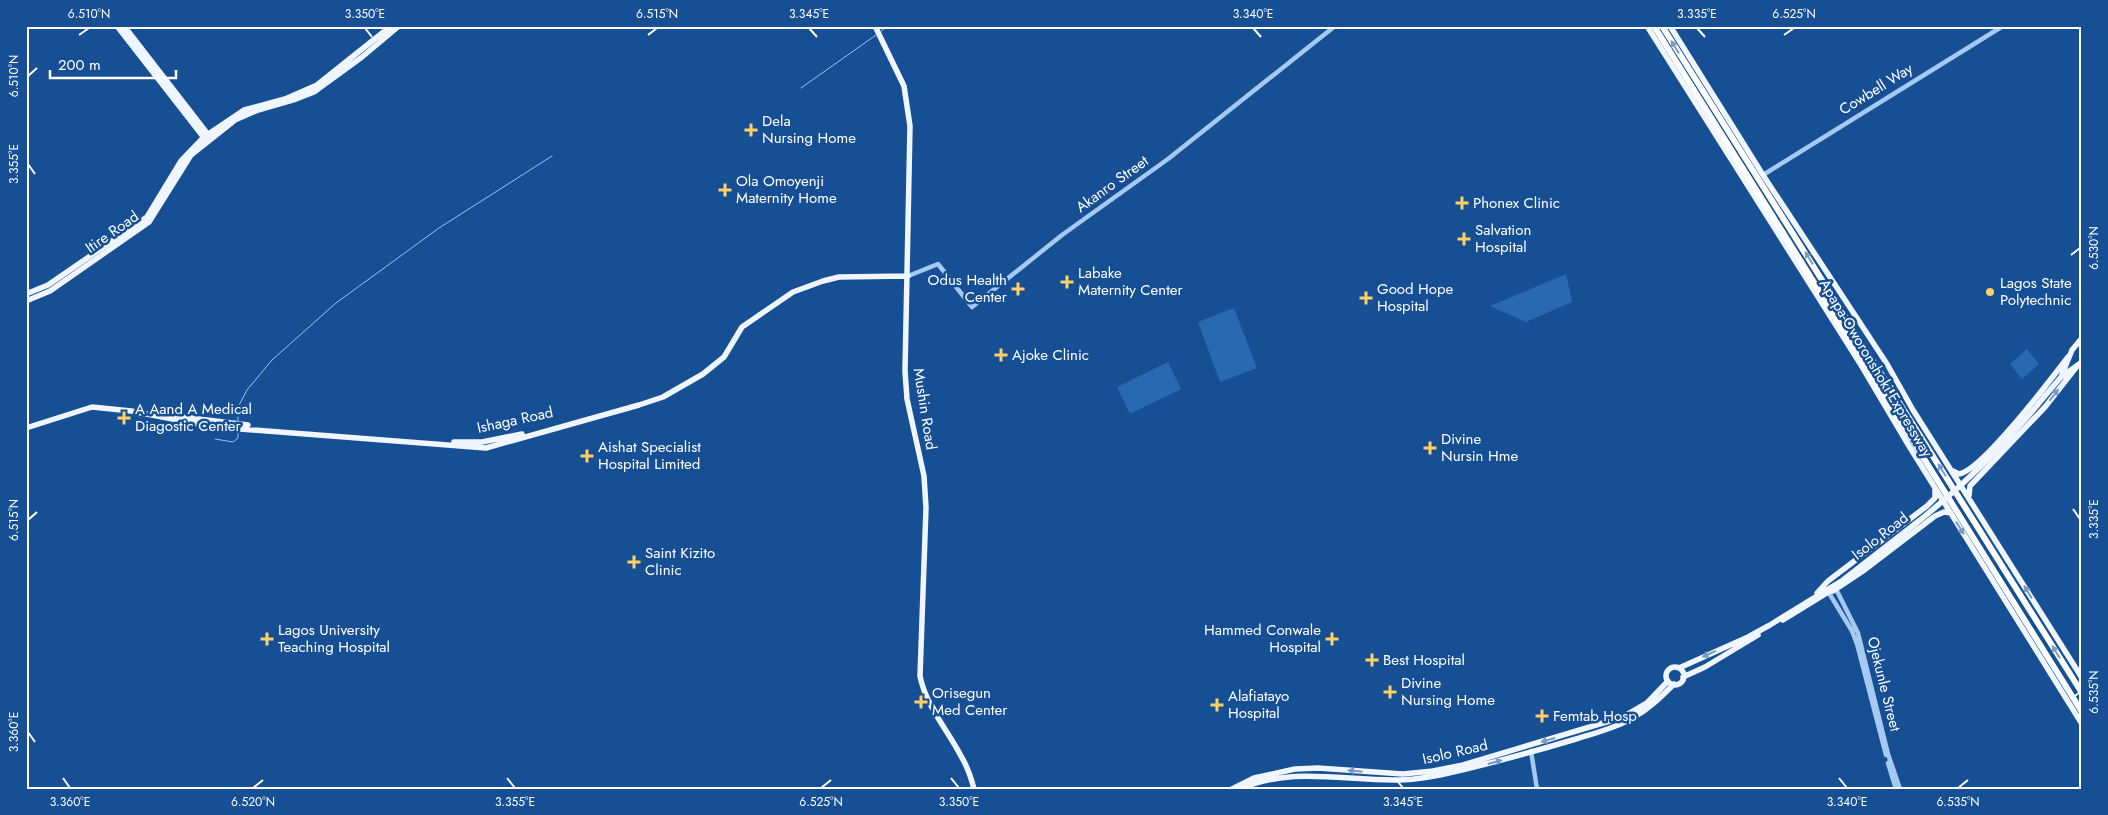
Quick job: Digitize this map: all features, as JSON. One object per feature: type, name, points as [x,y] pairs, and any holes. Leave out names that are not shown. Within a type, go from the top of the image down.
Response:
[{"type":"highway","name":"Apapa-Oworonshoki Expressway","points":[[1654,26],[2082,712]]},
{"type":"highway","name":"Apapa-Oworonshoki Expressway","points":[[1662,26],[2082,693]]},
{"type":"main road","points":[[117,26],[208,139]]},
{"type":"main road","points":[[124,26],[208,139]]},
{"type":"main road","points":[[337,73],[391,26]]},
{"type":"main road","points":[[208,139],[244,110],[309,89],[337,73],[399,26]]},
{"type":"main road","name":"Apapa-Oworonshoki Expressway","points":[[1647,26],[1865,371],[1935,489],[2082,724]]},
{"type":"main road","name":"Apapa-Oworonshoki Expressway","points":[[1670,26],[1763,175],[1887,364],[2082,678]]},
{"type":"main road","name":"Mushin Road","points":[[875,28],[904,86],[910,126],[905,277],[906,384],[907,399],[924,476],[926,508],[920,676],[931,706],[961,755],[974,789]]},
{"type":"main road","name":"Itire Road","points":[[26,294],[48,285],[147,217],[182,161],[208,139]]},
{"type":"main road","name":"Itire Road","points":[[26,301],[50,291],[149,222],[186,163],[208,139]]},
{"type":"main road","name":"Ishaga Road","points":[[26,427],[92,407],[225,426],[486,448],[639,406],[663,397],[714,365],[724,356],[742,326],[793,292],[839,277],[905,277]]},
{"type":"main road","points":[[1951,469],[1956,473],[1962,474],[1977,462],[2018,420],[2082,338]]},
{"type":"main road","points":[[2069,355],[2080,363]]},
{"type":"main road","points":[[2061,377],[2069,355]]},
{"type":"main road","points":[[2061,377],[2080,363]]},
{"type":"main road","points":[[1969,498],[1970,486],[2040,412],[2080,363]]},
{"type":"main road","name":"Isolo Road","points":[[1679,668],[1748,637],[1844,580],[1966,481],[2024,422],[2061,377]]},
{"type":"main road","points":[[1813,598],[1828,581],[1927,506],[1935,498],[1935,489]]},
{"type":"main road","points":[[1683,677],[1679,668],[1672,667],[1666,674],[1671,683],[1681,682],[1683,677],[1705,667],[1836,589],[1870,566],[1933,518],[1942,513],[1951,513]]},
{"type":"main road","points":[[1829,593],[1844,580]]},
{"type":"main road","name":"Isolo Road","points":[[1232,789],[1254,778],[1295,769],[1377,780],[1417,779],[1445,774],[1530,749],[1630,714],[1648,703],[1671,683]]},
{"type":"main road","name":"Isolo Road","points":[[1240,789],[1254,783],[1282,776],[1323,772]]},
{"type":"street","name":"Akanro Street","points":[[905,277],[938,264],[972,307],[1062,236],[1168,159],[1335,26]]},
{"type":"street","name":"Cowbell Way","points":[[1763,175],[2003,26]]},
{"type":"street","name":"Ojekunle Street","points":[[1836,589],[1858,633],[1888,754],[1900,789]]},
{"type":"street","name":"Ojekunle Street","points":[[1829,593],[1852,630],[1857,644],[1878,733],[1896,789]]},
{"type":"street","points":[[1530,749],[1537,789]]},
{"type":"shaded area","points":[[1566,274],[1572,302],[1526,322],[1490,306]]},
{"type":"shaded area","points":[[1234,308],[1257,368],[1220,382],[1198,322]]},
{"type":"shaded area","points":[[2027,349],[2039,364],[2022,379],[2010,364]]},
{"type":"shaded area","points":[[1168,362],[1181,389],[1130,414],[1117,387]]},
{"type":"waterway","points":[[881,31],[888,26]]},
{"type":"waterway","points":[[801,88],[876,35]]},
{"type":"waterway","points":[[238,422],[238,407],[247,390],[272,360],[336,303],[439,228],[552,156]]},
{"type":"waterway","points":[[215,439],[233,442],[238,438],[238,431]]},
{"type":"place","name":"Dela Nursing Home","points":[[751,130]]},
{"type":"place","name":"Ola Omoyenji Maternity Home","points":[[725,190]]},
{"type":"place","name":"Phonex Clinic","points":[[1462,203]]},
{"type":"place","name":"Salvation Hospital","points":[[1464,239]]},
{"type":"place","name":"Labake Maternity Center","points":[[1067,282]]},
{"type":"place","name":"Odus Health Center","points":[[1018,289]]},
{"type":"place","name":"Lagos State Polytechnic","points":[[1990,292]]},
{"type":"place","name":"Good Hope Hospital","points":[[1366,298]]},
{"type":"place","name":"Ajoke Clinic","points":[[1001,355]]},
{"type":"place","name":"A Aand A Medical Diagostic Center","points":[[124,418]]},
{"type":"place","name":"Divine Nursin Hme","points":[[1430,448]]},
{"type":"place","name":"Aishat Specialist Hospital Limited","points":[[587,456]]},
{"type":"place","name":"Saint Kizito Clinic","points":[[634,562]]},
{"type":"place","name":"Lagos University Teaching Hospital","points":[[267,639]]},
{"type":"place","name":"Hammed Conwale Hospital","points":[[1332,639]]},
{"type":"place","name":"Best Hospital","points":[[1372,660]]},
{"type":"place","name":"Divine Nursing Home","points":[[1390,692]]},
{"type":"place","name":"Orisegun Med Center","points":[[921,702]]},
{"type":"place","name":"Alafiatayo Hospital","points":[[1217,705]]},
{"type":"place","name":"Femtab Hosp","points":[[1542,716]]}]
